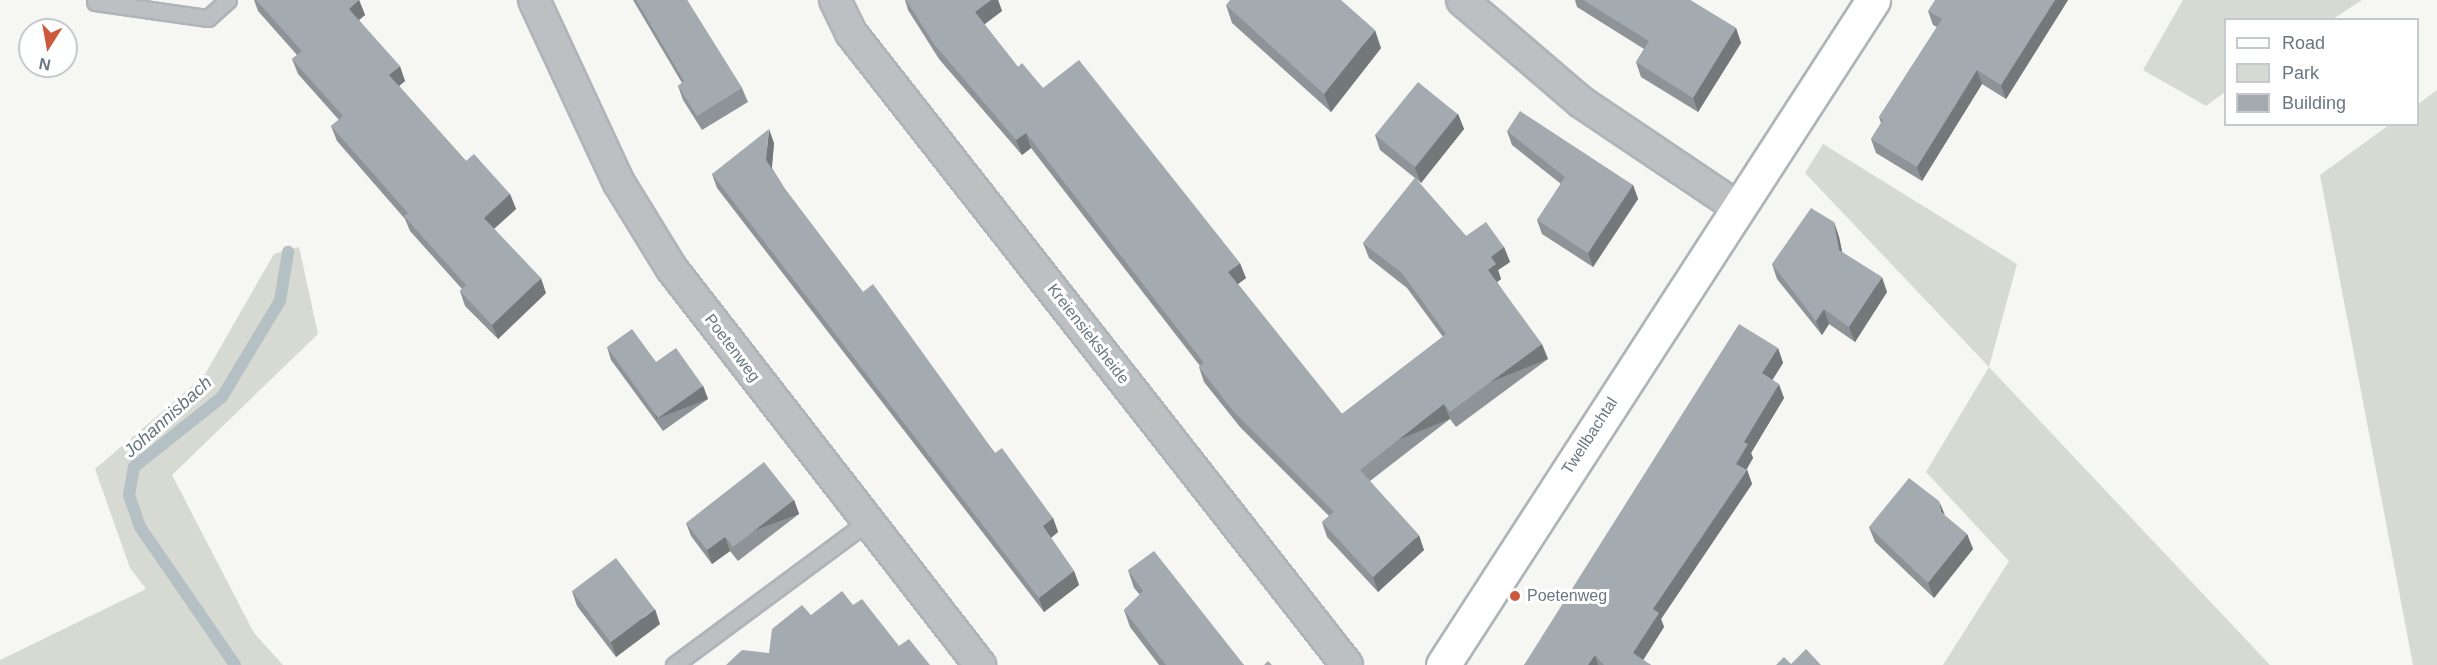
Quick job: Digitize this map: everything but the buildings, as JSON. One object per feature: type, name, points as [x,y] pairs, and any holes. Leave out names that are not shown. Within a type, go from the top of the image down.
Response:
[{"type":"street","name":"Poetenweg","points":[[534,0],[619,183],[672,269],[866,523],[980,665]]},
{"type":"street","name":"Kreiensieksheide","points":[[835,0],[851,33],[1347,665]]},
{"type":"street","points":[[1462,0],[1581,102],[1737,207]]},
{"type":"street","name":"Twellbachtal","points":[[1443,665],[1737,207],[1873,0]]},
{"type":"lane","points":[[95,2],[208,18],[228,0]]},
{"type":"lane","points":[[674,665],[866,523]]},
{"type":"green space","points":[[2183,0],[2362,0],[2335,18],[2224,18],[2224,93],[2206,106],[2143,70]]},
{"type":"green space","points":[[2437,90],[2437,665],[2413,665],[2320,175],[2388,126],[2419,126],[2419,103]]},
{"type":"green space","points":[[1823,144],[2017,264],[1989,367],[1805,173]]},
{"type":"green space","points":[[299,247],[318,334],[172,475],[254,633],[283,665],[0,665],[0,660],[146,589],[130,568],[95,469],[204,376],[274,254]]},
{"type":"green space","points":[[1989,367],[2270,665],[1943,665],[2009,561],[1926,472]]},
{"type":"waterway","name":"Johannisbach","points":[[235,665],[140,527],[129,495],[134,467],[222,397],[280,301],[288,252]]},
{"type":"place","name":"Poetenweg","points":[[1515,596]]}]
